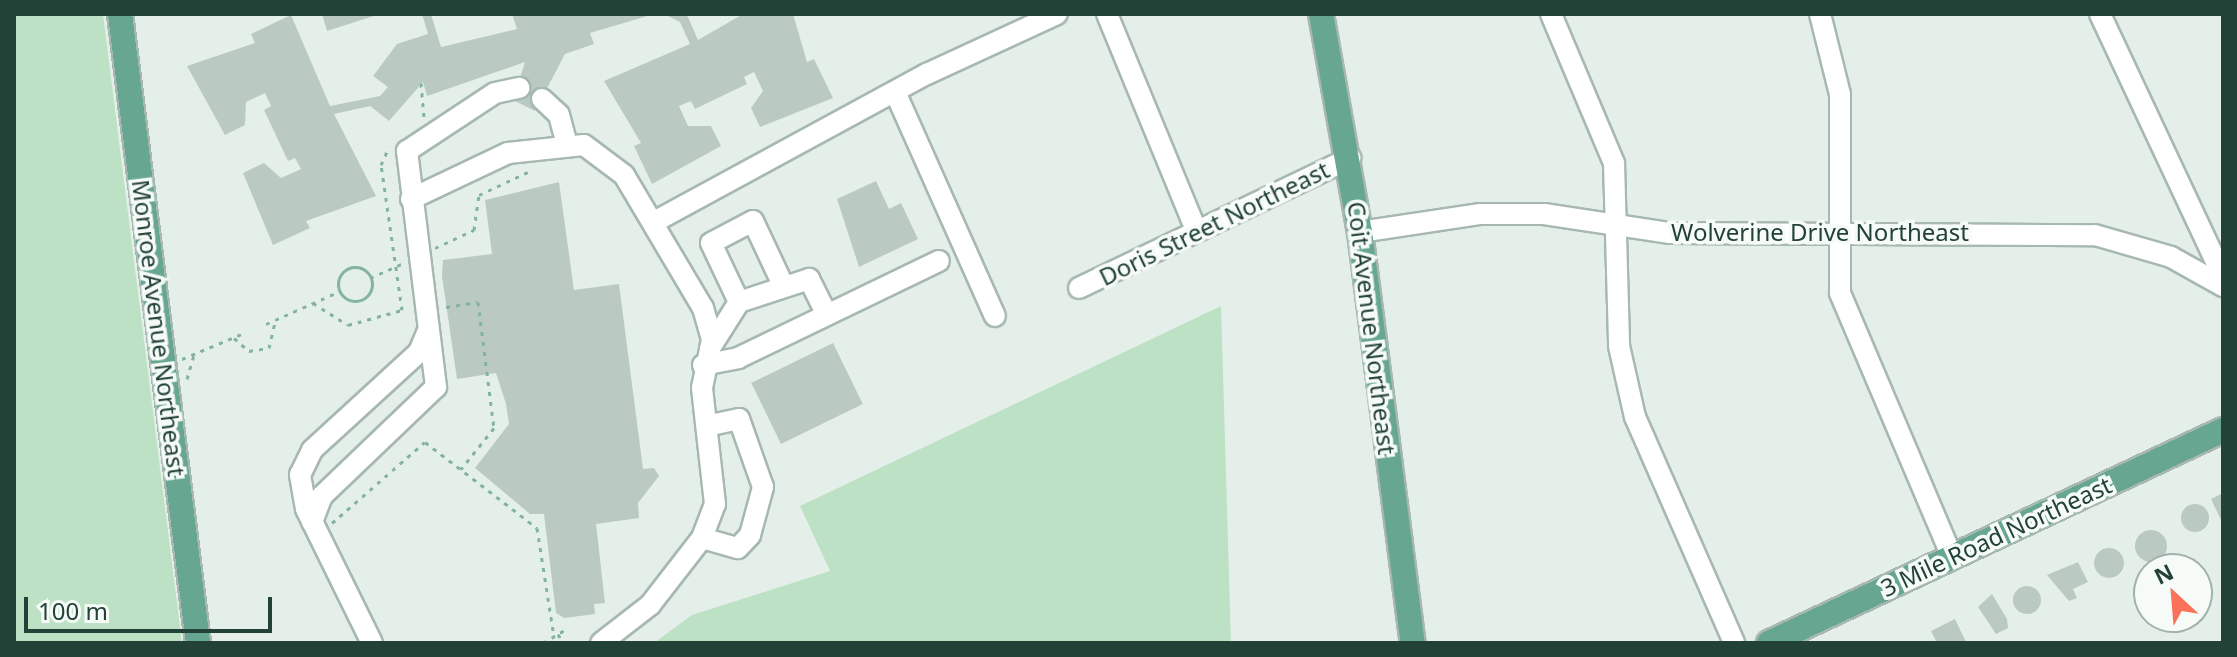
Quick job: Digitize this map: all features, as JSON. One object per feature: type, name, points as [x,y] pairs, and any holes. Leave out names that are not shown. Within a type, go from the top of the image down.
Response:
[{"type":"main road","name":"Monroe Avenue Northeast","points":[[120,14],[198,643]]},
{"type":"main road","name":"Coit Avenue Northeast","points":[[1321,14],[1350,158],[1413,643]]},
{"type":"main road","name":"3 Mile Road Northeast","points":[[1769,643],[2223,430]]},
{"type":"street","points":[[654,222],[896,94],[1057,14]]},
{"type":"street","points":[[1107,14],[1196,230]]},
{"type":"street","points":[[1551,14],[1614,163],[1620,224],[1619,346],[1635,417],[1734,643]]},
{"type":"street","points":[[1820,14],[1840,94],[1834,236],[1840,293],[1854,339],[1952,557]]},
{"type":"street","points":[[2100,14],[2221,268]]},
{"type":"street","points":[[314,526],[322,496],[433,394],[429,329],[407,151],[425,137],[481,108],[495,93],[519,88]]},
{"type":"street","points":[[896,94],[995,316]]},
{"type":"street","points":[[542,99],[559,115],[566,142]]},
{"type":"street","points":[[411,199],[508,153],[566,142],[610,159],[654,222],[703,308],[707,426],[717,491],[702,538],[640,615],[601,643]]},
{"type":"street","name":"Doris Street Northeast","points":[[1079,288],[1350,158]]},
{"type":"street","name":"Wolverine Drive Northeast","points":[[1360,232],[1481,214],[1620,224],[1669,233],[2095,235],[2171,257],[2223,286]]},
{"type":"street","points":[[739,302],[711,243],[753,221],[782,283]]},
{"type":"street","points":[[706,356],[738,358],[939,261]]},
{"type":"street","points":[[706,356],[739,302],[782,283],[809,279],[827,315]]},
{"type":"street","points":[[372,643],[314,526],[300,484],[308,457],[419,352],[429,329]]},
{"type":"street","points":[[702,538],[738,548],[750,535],[763,487],[739,419],[707,426]]},
{"type":"path","points":[[421,83],[425,137]]},
{"type":"path","points":[[370,278],[474,230],[479,195],[540,168]]},
{"type":"path","points":[[361,268],[370,278],[371,290],[357,300],[340,291],[343,270],[361,268]]},
{"type":"path","points":[[266,324],[340,291]]},
{"type":"path","points":[[442,308],[478,302],[494,428],[461,469]]},
{"type":"path","points":[[234,338],[249,351],[269,348],[275,320]]},
{"type":"path","points":[[188,356],[244,333]]},
{"type":"path","points":[[182,390],[194,354]]},
{"type":"path","points":[[314,526],[338,520],[419,444],[461,469],[537,528],[556,636],[563,643]]},
{"type":"path","points":[[543,643],[565,630]]},
{"type":"green space","points":[[14,14],[103,14],[182,643],[14,643]]},
{"type":"green space","points":[[1221,306],[1231,642],[654,643],[692,615],[830,571],[800,506]]},
{"type":"building","points":[[322,14],[377,14],[377,15],[327,31]]},
{"type":"building","points":[[422,14],[431,14],[441,47],[517,29],[512,14],[651,15],[590,33],[594,44],[565,54],[535,111],[513,100],[525,62],[427,96],[423,82],[389,121],[370,106],[334,114],[376,196],[306,221],[310,228],[273,245],[243,173],[264,163],[281,178],[301,169],[295,158],[288,161],[264,110],[271,106],[265,93],[246,102],[245,125],[225,135],[187,66],[255,43],[251,34],[291,15],[330,106],[380,96],[388,87],[373,76],[397,44],[428,34]]},
{"type":"building","points":[[664,14],[687,15],[698,40],[743,14],[793,14],[807,62],[814,59],[833,98],[760,127],[751,108],[763,91],[754,72],[744,77],[747,84],[695,109],[691,101],[679,106],[688,126],[711,126],[721,146],[652,184],[634,146],[641,143],[604,81],[690,44],[680,22]]},
{"type":"building","points":[[876,181],[889,209],[901,203],[918,239],[859,267],[837,199]]},
{"type":"building","points":[[559,182],[574,290],[619,284],[643,469],[654,468],[659,476],[638,503],[639,518],[596,524],[605,603],[594,604],[595,614],[564,618],[556,613],[544,514],[530,514],[475,468],[509,424],[506,404],[496,373],[457,379],[442,276],[443,260],[492,254],[485,200]]},
{"type":"building","points":[[833,343],[863,404],[781,444],[751,383]]},
{"type":"building","points":[[2223,493],[2223,524],[2211,499]]},
{"type":"building","points":[[2195,504],[2205,508],[2209,518],[2205,528],[2195,532],[2185,528],[2181,518],[2185,508]]},
{"type":"building","points":[[2151,530],[2165,540],[2164,553],[2138,553],[2135,546],[2140,535]]},
{"type":"building","points":[[2109,548],[2120,552],[2124,563],[2120,574],[2109,578],[2098,574],[2094,563],[2098,552]]},
{"type":"building","points":[[2078,562],[2088,582],[2073,589],[2077,598],[2069,601],[2047,575]]},
{"type":"building","points":[[2027,586],[2037,590],[2041,600],[2037,610],[2027,614],[2017,610],[2013,600],[2017,590]]},
{"type":"building","points":[[1992,594],[2007,619],[2008,628],[1996,634],[1978,607]]},
{"type":"building","points":[[1955,619],[1966,642],[1937,643],[1931,631]]}]
